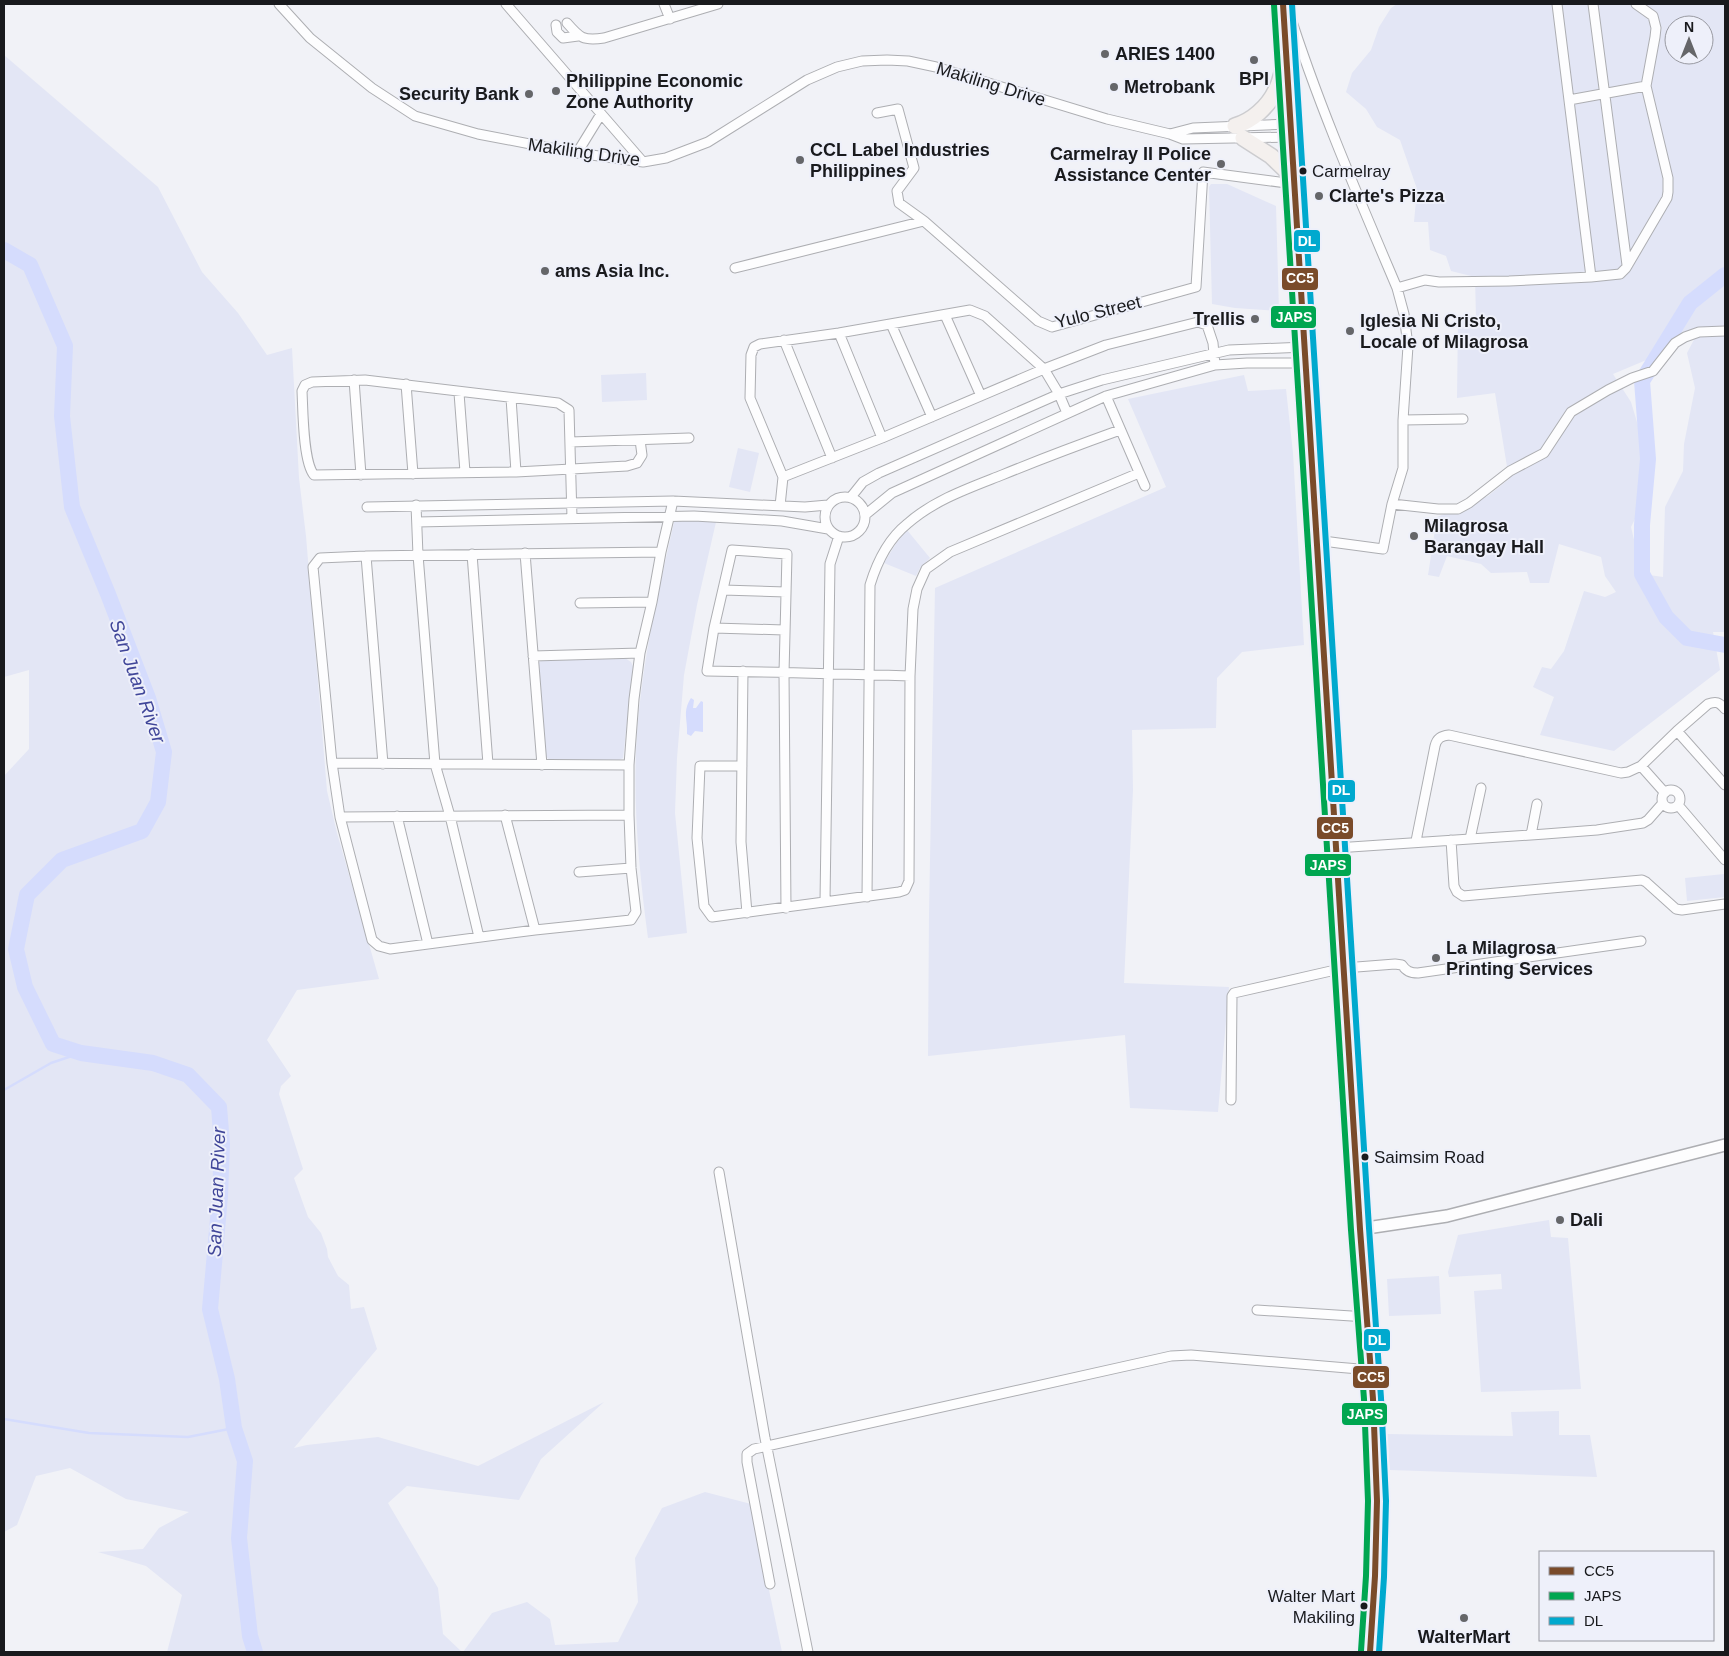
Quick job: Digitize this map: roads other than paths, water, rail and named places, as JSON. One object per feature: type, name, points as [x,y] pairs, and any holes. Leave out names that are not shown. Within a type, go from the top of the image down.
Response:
[{"type":"highway","points":[[1285,4],[1316,540],[1370,1370],[1376,1520],[1370,1652]]},
{"type":"highway","points":[[1287,59],[1276,90],[1266,104],[1239,132],[1271,156],[1294,181]]},
{"type":"street","name":"Makiling Drive","points":[[279,4],[310,38],[372,88],[415,116],[478,134],[577,153],[643,162],[666,158],[708,142],[807,80],[837,67],[862,61],[908,61],[936,67],[1107,119],[1170,134],[1183,140],[1239,132],[1291,131]]},
{"type":"street","points":[[506,4],[643,162]]},
{"type":"street","points":[[664,4],[670,18]]},
{"type":"street","points":[[556,25],[557,32],[563,38],[578,36],[595,39],[604,38],[718,4]]},
{"type":"street","points":[[1285,4],[1326,118],[1397,288],[1404,314],[1408,346],[1403,420],[1404,468],[1392,504],[1383,550],[1316,540]]},
{"type":"street","points":[[1557,4],[1591,277]]},
{"type":"street","points":[[1593,4],[1627,265]]},
{"type":"street","points":[[1397,288],[1425,280],[1509,281],[1620,274],[1667,198],[1668,192],[1668,178],[1646,86],[1656,28],[1653,16],[1636,4]]},
{"type":"street","points":[[567,23],[578,36]]},
{"type":"street","points":[[1569,100],[1646,86]]},
{"type":"street","name":"Yulo Street","points":[[877,113],[898,109],[914,168],[897,191],[898,203],[924,222],[1038,321],[1052,327],[1196,287],[1203,172],[1294,181]]},
{"type":"street","points":[[577,153],[601,114]]},
{"type":"street","name":"Makiling Drive","points":[[1170,134],[1193,128],[1239,132],[1291,131]]},
{"type":"street","points":[[735,268],[924,222]]},
{"type":"street","points":[[780,506],[783,477],[750,398],[751,355],[754,347],[760,344],[839,333],[970,310],[986,316],[1044,368],[1067,412]]},
{"type":"street","points":[[945,315],[981,396]]},
{"type":"street","points":[[783,477],[882,438],[1044,368],[1106,345],[1198,322],[1207,325],[1214,352],[1215,365]]},
{"type":"street","points":[[891,324],[932,417]]},
{"type":"street","points":[[1392,504],[1438,509],[1458,509],[1469,503],[1510,471],[1544,453],[1571,412],[1632,378],[1653,371],[1675,343],[1684,336],[1699,332],[1725,331]]},
{"type":"street","points":[[839,333],[882,438]]},
{"type":"street","points":[[784,340],[832,458]]},
{"type":"street","points":[[851,497],[863,482],[879,473],[1059,394],[1102,380],[1214,352],[1244,348],[1305,347]]},
{"type":"street","points":[[865,514],[892,492],[1106,396],[1215,365],[1305,363]]},
{"type":"street","points":[[354,380],[361,476]]},
{"type":"street","points":[[572,518],[570,469],[569,410],[558,403],[459,393],[406,384],[354,380],[312,382],[305,385],[302,391],[307,459],[314,475],[361,476],[516,472],[570,469],[627,466],[637,463],[642,455],[640,440]]},
{"type":"street","points":[[406,384],[413,474]]},
{"type":"street","points":[[459,393],[465,472]]},
{"type":"street","points":[[1106,396],[1145,486]]},
{"type":"street","points":[[511,398],[516,472]]},
{"type":"street","points":[[1403,420],[1463,419]]},
{"type":"street","points":[[867,896],[870,585],[876,564],[891,540],[907,524],[934,504],[978,484],[1120,430]]},
{"type":"street","points":[[570,442],[689,438]]},
{"type":"street","points":[[742,766],[700,766],[697,838],[704,906],[712,917],[905,890],[909,881],[910,676],[913,609],[917,589],[926,568],[950,552],[1139,473]]},
{"type":"street","points":[[417,522],[669,515],[782,521],[828,529],[839,536],[852,536],[862,528],[865,514],[860,504],[851,497],[838,497],[828,505],[824,517],[828,529]]},
{"type":"street","points":[[367,507],[673,501],[805,507],[828,505]]},
{"type":"street","points":[[661,552],[366,556],[320,558],[313,567],[332,763],[340,817],[372,940],[379,946],[390,949],[535,930],[631,920],[636,912],[631,868],[629,815],[629,765],[634,699],[640,653],[673,501]]},
{"type":"street","points":[[416,505],[418,555],[435,764],[450,816],[479,937]]},
{"type":"street","points":[[825,901],[830,564],[839,536]]},
{"type":"street","points":[[786,908],[784,673],[784,630],[787,554],[732,550],[714,628],[707,670],[784,673],[910,676]]},
{"type":"street","points":[[525,553],[542,765]]},
{"type":"street","points":[[472,554],[488,764]]},
{"type":"street","points":[[366,556],[383,764]]},
{"type":"street","points":[[723,590],[786,592]]},
{"type":"street","points":[[580,603],[652,602]]},
{"type":"street","points":[[714,628],[784,630]]},
{"type":"street","points":[[533,656],[640,653]]},
{"type":"street","points":[[743,671],[741,842],[747,912]]},
{"type":"street","points":[[1416,841],[1436,740],[1441,736],[1449,735],[1614,772],[1628,772],[1641,766],[1708,704],[1714,701],[1720,703],[1725,709]]},
{"type":"street","points":[[1677,731],[1725,785]]},
{"type":"street","points":[[332,763],[629,765]]},
{"type":"street","points":[[1641,766],[1665,793]]},
{"type":"street","points":[[1470,839],[1481,788]]},
{"type":"street","points":[[1336,848],[1597,830],[1643,823],[1663,803],[1665,793],[1671,790],[1677,792],[1680,798],[1678,805],[1672,808],[1663,803]]},
{"type":"street","points":[[1531,835],[1537,804]]},
{"type":"street","points":[[1678,805],[1725,860]]},
{"type":"street","points":[[505,815],[535,930]]},
{"type":"street","points":[[340,817],[629,815]]},
{"type":"street","points":[[396,816],[428,944]]},
{"type":"street","points":[[1451,840],[1454,886],[1457,892],[1463,896],[1642,880],[1676,908],[1682,910],[1725,904]]},
{"type":"street","points":[[578,872],[631,868]]},
{"type":"street","points":[[1231,1100],[1232,996],[1234,993],[1344,968],[1395,964],[1402,965],[1412,973],[1641,940]]},
{"type":"street","points":[[1360,1229],[1447,1216],[1725,1145]]},
{"type":"street","points":[[719,1172],[767,1447],[808,1652]]},
{"type":"street","points":[[1257,1310],[1367,1317]]},
{"type":"street","points":[[770,1584],[747,1462],[748,1454],[754,1449],[1171,1356],[1191,1355],[1370,1370]]},
{"type":"water","points":[[691,698],[694,700],[693,708],[696,708],[701,701],[703,702],[703,732],[695,731],[691,736],[687,734],[686,716],[688,703]]},
{"type":"waterway","name":"San Juan River","points":[[4,250],[30,265],[65,346],[62,416],[72,507],[148,698],[164,752],[158,802],[142,831],[62,860],[27,895],[16,949],[25,987],[53,1044],[81,1053],[153,1063],[188,1075],[219,1107],[222,1144],[220,1196],[210,1309],[227,1379],[234,1428],[245,1461],[239,1538],[250,1636],[255,1652]]},
{"type":"waterway","points":[[1725,275],[1690,303],[1642,381],[1648,459],[1642,525],[1642,574],[1666,617],[1687,638],[1725,645]]},
{"type":"waterway","points":[[4,1090],[51,1063],[81,1053]]},
{"type":"waterway","points":[[4,1419],[89,1433],[188,1437],[234,1428]]},
{"type":"place","name":"ARIES 1400","points":[[1105,54]]},
{"type":"place","name":"BPI","points":[[1254,60]]},
{"type":"place","name":"Metrobank","points":[[1114,87]]},
{"type":"place","name":"Philippine Economic Zone Authority","points":[[556,91]]},
{"type":"place","name":"Security Bank","points":[[529,94]]},
{"type":"place","name":"CCL Label Industries Philippines","points":[[800,160]]},
{"type":"place","name":"Carmelray II Police Assistance Center","points":[[1221,164]]},
{"type":"place","name":"Carmelray","points":[[1303,171]]},
{"type":"place","name":"Clarte's Pizza","points":[[1319,196]]},
{"type":"place","name":"ams Asia Inc.","points":[[545,271]]},
{"type":"place","name":"Trellis","points":[[1255,319]]},
{"type":"place","name":"Iglesia Ni Cristo, Locale of Milagrosa","points":[[1350,331]]},
{"type":"place","name":"Milagrosa Barangay Hall","points":[[1414,536]]},
{"type":"place","name":"La Milagrosa Printing Services","points":[[1436,958]]},
{"type":"place","name":"Saimsim Road","points":[[1365,1157]]},
{"type":"place","name":"Dali","points":[[1560,1220]]},
{"type":"place","name":"Walter Mart Makiling","points":[[1364,1606]]},
{"type":"place","name":"WalterMart","points":[[1464,1618]]}]
